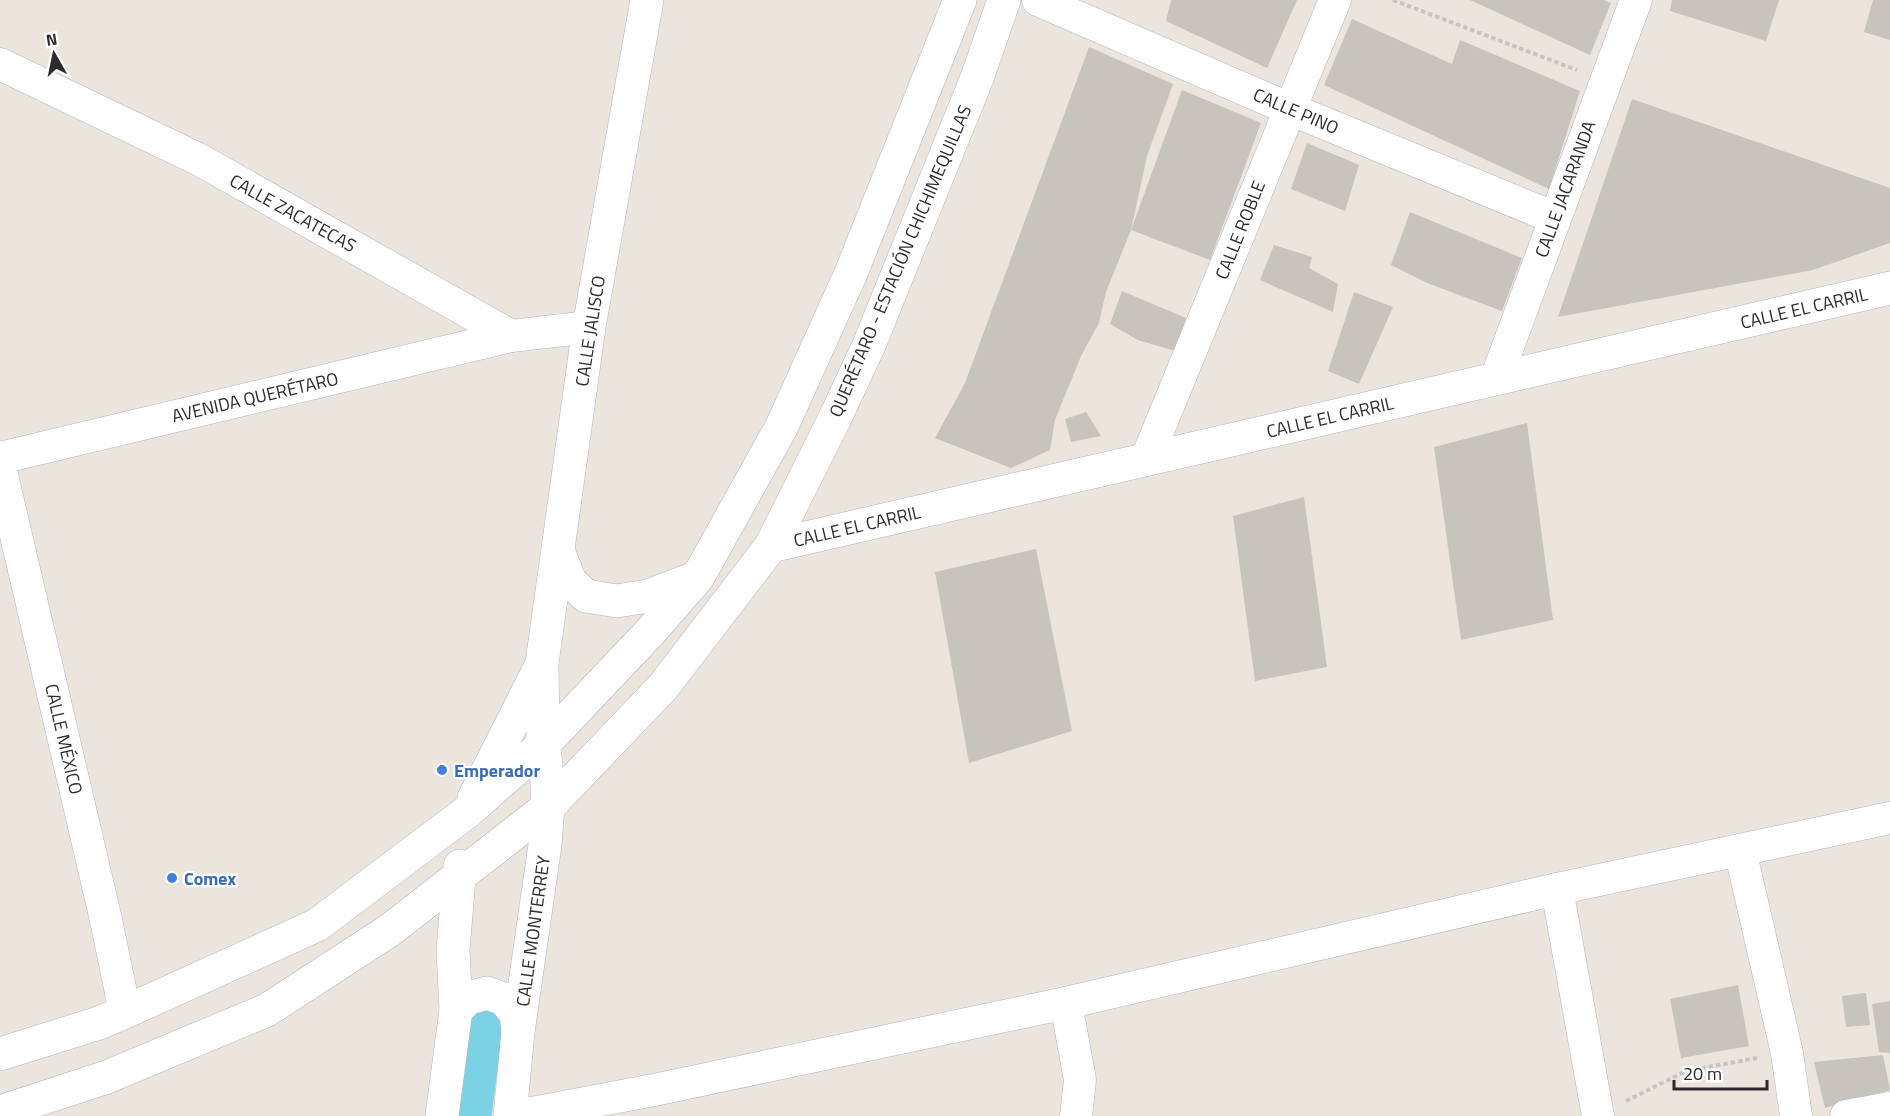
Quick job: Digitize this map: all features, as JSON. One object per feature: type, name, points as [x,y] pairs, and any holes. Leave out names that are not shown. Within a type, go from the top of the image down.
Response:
[{"type":"main road","name":"CALLE JALISCO","points":[[543,746],[542,663],[589,327],[647,0]]},
{"type":"main road","points":[[0,1054],[99,1023],[317,925],[467,812],[543,746],[651,631],[698,577],[782,426],[856,263],[960,0]]},
{"type":"main road","name":"QUERÉTARO - ESTACIÓN CHICHIMEQUILLAS","points":[[0,1112],[107,1077],[267,1010],[390,930],[548,807],[663,687],[771,546],[835,418],[869,345],[977,78],[1004,0]]},
{"type":"main road","name":"CALLE EL CARRIL","points":[[771,546],[1890,288]]},
{"type":"main road","points":[[559,553],[570,581],[586,596],[617,601],[648,597],[698,577]]},
{"type":"main road","name":"CALLE JALISCO","points":[[467,812],[542,663]]},
{"type":"main road","name":"CALLE MONTERREY","points":[[510,1116],[518,1032],[545,845],[548,807],[543,746]]},
{"type":"main road","points":[[442,1116],[456,1010],[453,950],[467,812]]},
{"type":"main road","points":[[390,930],[422,929],[435,933],[444,937],[453,950]]},
{"type":"main road","points":[[456,1010],[469,998],[487,993],[496,996],[504,999],[516,1014],[518,1032]]},
{"type":"street","name":"CALLE PINO","points":[[1038,0],[1290,109],[1555,218]]},
{"type":"street","name":"CALLE ROBLE","points":[[1146,460],[1335,0]]},
{"type":"street","name":"CALLE JACARANDA","points":[[1496,379],[1636,0]]},
{"type":"street","name":"CALLE ZACATECAS","points":[[0,64],[200,160],[511,336]]},
{"type":"street","points":[[511,336],[589,327]]},
{"type":"street","name":"AVENIDA QUERÉTARO","points":[[0,458],[511,336]]},
{"type":"street","name":"CALLE MÉXICO","points":[[0,467],[106,920],[125,1012]]},
{"type":"street","points":[[516,1116],[654,1090],[1066,1003],[1557,889],[1890,818]]},
{"type":"street","points":[[1740,850],[1787,1053],[1796,1116]]},
{"type":"street","points":[[1557,889],[1598,1115]]},
{"type":"street","points":[[1066,1003],[1080,1080],[1076,1116]]},
{"type":"street","points":[[1846,1116],[1890,1108]]},
{"type":"path","points":[[1393,0],[1605,81]]},
{"type":"path","points":[[1598,1115],[1686,1071],[1787,1053]]},
{"type":"building","points":[[1171,0],[1297,0],[1267,68],[1166,21]]},
{"type":"building","points":[[1470,0],[1604,0],[1611,3],[1590,55]]},
{"type":"building","points":[[1672,0],[1779,0],[1766,41],[1670,11]]},
{"type":"building","points":[[1873,0],[1890,0],[1890,40],[1864,32]]},
{"type":"building","points":[[1352,19],[1452,64],[1460,40],[1580,91],[1549,189],[1324,85]]},
{"type":"building","points":[[1089,47],[1173,84],[1147,156],[1131,230],[1106,292],[1099,323],[1081,356],[1055,420],[1050,450],[1011,468],[935,438],[965,383]]},
{"type":"building","points":[[1182,90],[1261,123],[1210,260],[1131,230]]},
{"type":"building","points":[[1632,99],[1890,188],[1890,243],[1813,270],[1558,317]]},
{"type":"building","points":[[1307,143],[1359,165],[1345,211],[1291,189]]},
{"type":"building","points":[[1410,212],[1522,258],[1502,311],[1427,283],[1391,265]]},
{"type":"building","points":[[1274,245],[1312,257],[1309,268],[1338,284],[1333,312],[1260,280]]},
{"type":"building","points":[[1122,291],[1186,318],[1175,351],[1138,340],[1110,324]]},
{"type":"building","points":[[1354,292],[1393,307],[1359,384],[1328,371]]},
{"type":"building","points":[[1086,412],[1101,436],[1071,442],[1065,419]]},
{"type":"building","points":[[1527,423],[1553,620],[1461,640],[1434,447]]},
{"type":"building","points":[[1304,497],[1327,667],[1255,681],[1233,516]]},
{"type":"building","points":[[1036,549],[1072,731],[969,763],[935,572]]},
{"type":"building","points":[[1738,985],[1749,1046],[1681,1058],[1670,999]]},
{"type":"building","points":[[1866,993],[1870,1025],[1846,1027],[1842,996]]},
{"type":"building","points":[[1890,1001],[1890,1053],[1879,1052],[1872,1004]]},
{"type":"building","points":[[1883,1055],[1890,1090],[1825,1108],[1814,1062]]},
{"type":"waterway","points":[[475,1116],[487,1021]]},
{"type":"place","name":"Emperador","points":[[442,770]]},
{"type":"place","name":"Comex","points":[[172,878]]}]
